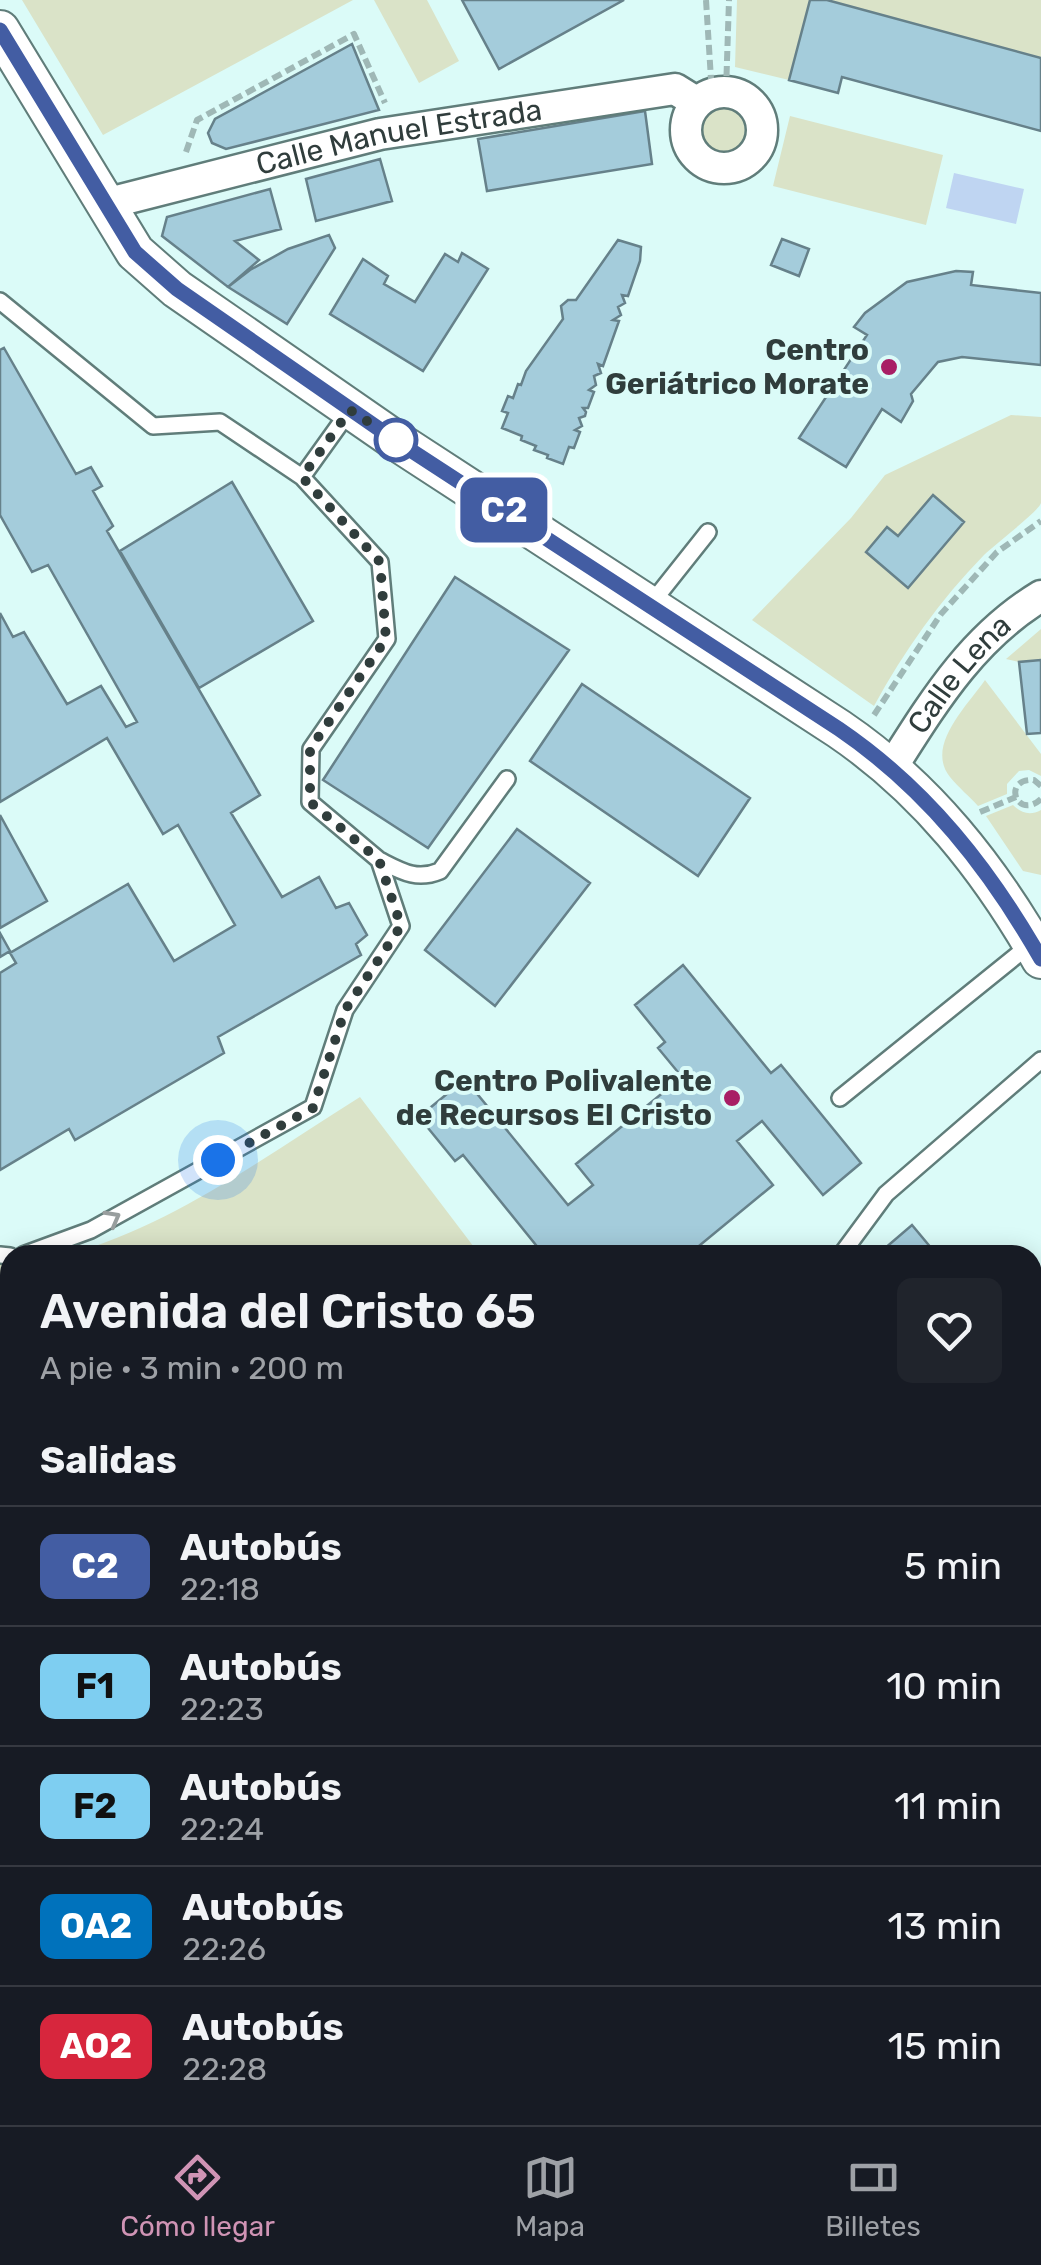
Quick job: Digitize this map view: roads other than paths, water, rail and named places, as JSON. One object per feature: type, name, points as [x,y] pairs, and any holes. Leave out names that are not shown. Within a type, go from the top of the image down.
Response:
[{"type":"street","points":[[0,30],[135,252],[177,289],[350,410],[892,768],[950,825],[1038,948]]},
{"type":"street","name":"Calle Manuel Estrada","points":[[105,204],[398,131],[674,90],[711,95]]},
{"type":"street","name":"Calle Lena","points":[[892,768],[940,690],[974,649],[1041,596]]},
{"type":"lane","points":[[0,301],[154,426],[220,422],[302,477],[380,562],[386,639],[310,749],[310,802],[379,860],[412,876],[428,876],[440,871],[506,779]]},
{"type":"lane","points":[[302,477],[350,410]]},
{"type":"lane","points":[[650,605],[708,532]]},
{"type":"lane","points":[[50,1245],[91,1230],[313,1108],[345,1010],[401,926],[379,860]]},
{"type":"lane","points":[[840,1098],[1038,948]]},
{"type":"lane","points":[[848,1245],[886,1194],[1041,1060]]},
{"type":"water","points":[[954,173],[1024,189],[1016,224],[946,208]]},
{"type":"place","name":"Centro Geriátrico Morate","points":[[889,367]]},
{"type":"place","name":"Centro Polivalente de Recursos El Cristo","points":[[732,1098]]}]
